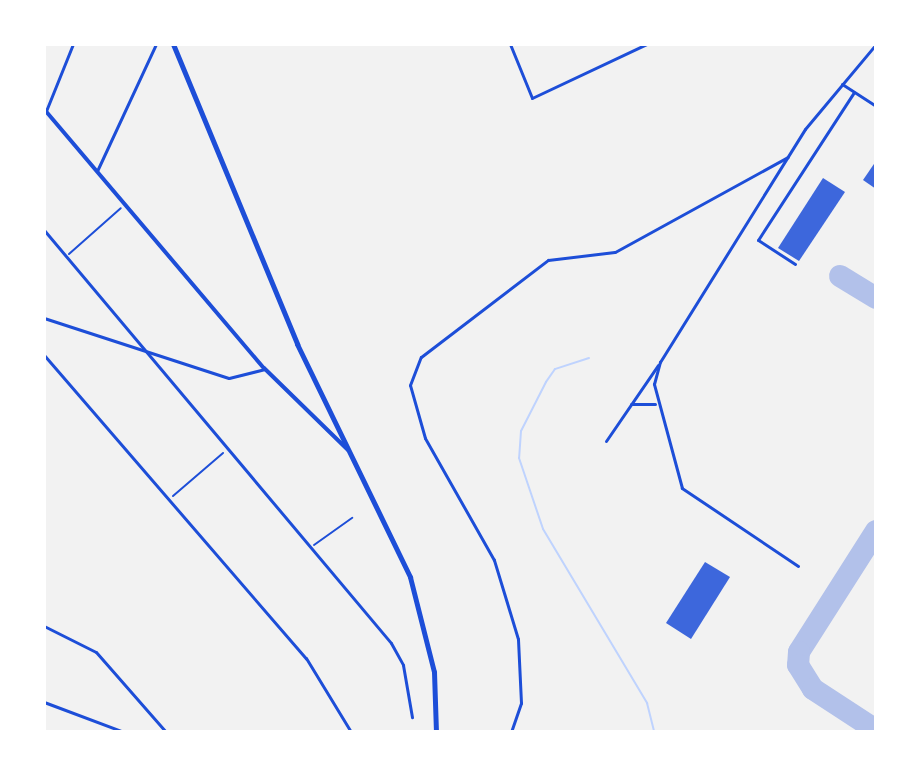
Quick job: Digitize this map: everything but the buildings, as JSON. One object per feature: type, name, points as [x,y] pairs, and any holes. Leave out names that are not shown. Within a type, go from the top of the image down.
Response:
[{"type":"main road","points":[[173,44],[297,344],[352,453],[418,603],[434,672],[436,732]]},
{"type":"street","points":[[73,44],[45,110],[264,368],[352,453]]},
{"type":"street","points":[[97,172],[156,44]]},
{"type":"street","points":[[510,44],[532,98],[647,44]]},
{"type":"street","points":[[606,441],[660,362],[788,157],[876,44]]},
{"type":"street","points":[[842,84],[876,106]]},
{"type":"street","points":[[795,264],[758,240],[854,92]]},
{"type":"street","points":[[511,732],[521,703],[518,639],[494,560],[425,438],[410,385],[421,357],[548,260],[615,252],[788,157]]},
{"type":"street","points":[[44,230],[391,643],[412,717]]},
{"type":"street","points":[[44,318],[238,379],[264,368]]},
{"type":"street","points":[[44,355],[167,501],[306,658],[351,732]]},
{"type":"street","points":[[660,362],[655,404],[682,488],[798,566]]},
{"type":"street","points":[[631,404],[655,404]]},
{"type":"street","points":[[44,626],[96,652],[166,732]]},
{"type":"street","points":[[44,702],[124,732]]},
{"type":"path","points":[[67,256],[125,204]]},
{"type":"path","points":[[167,501],[227,449]]},
{"type":"path","points":[[309,548],[352,518]]},
{"type":"waterway","points":[[589,358],[555,369],[521,431],[519,458],[543,529],[647,703],[654,732]]},
{"type":"taxiway","points":[[840,276],[876,298]]},
{"type":"taxiway","points":[[876,531],[799,652],[798,665],[813,689],[876,730]]}]
